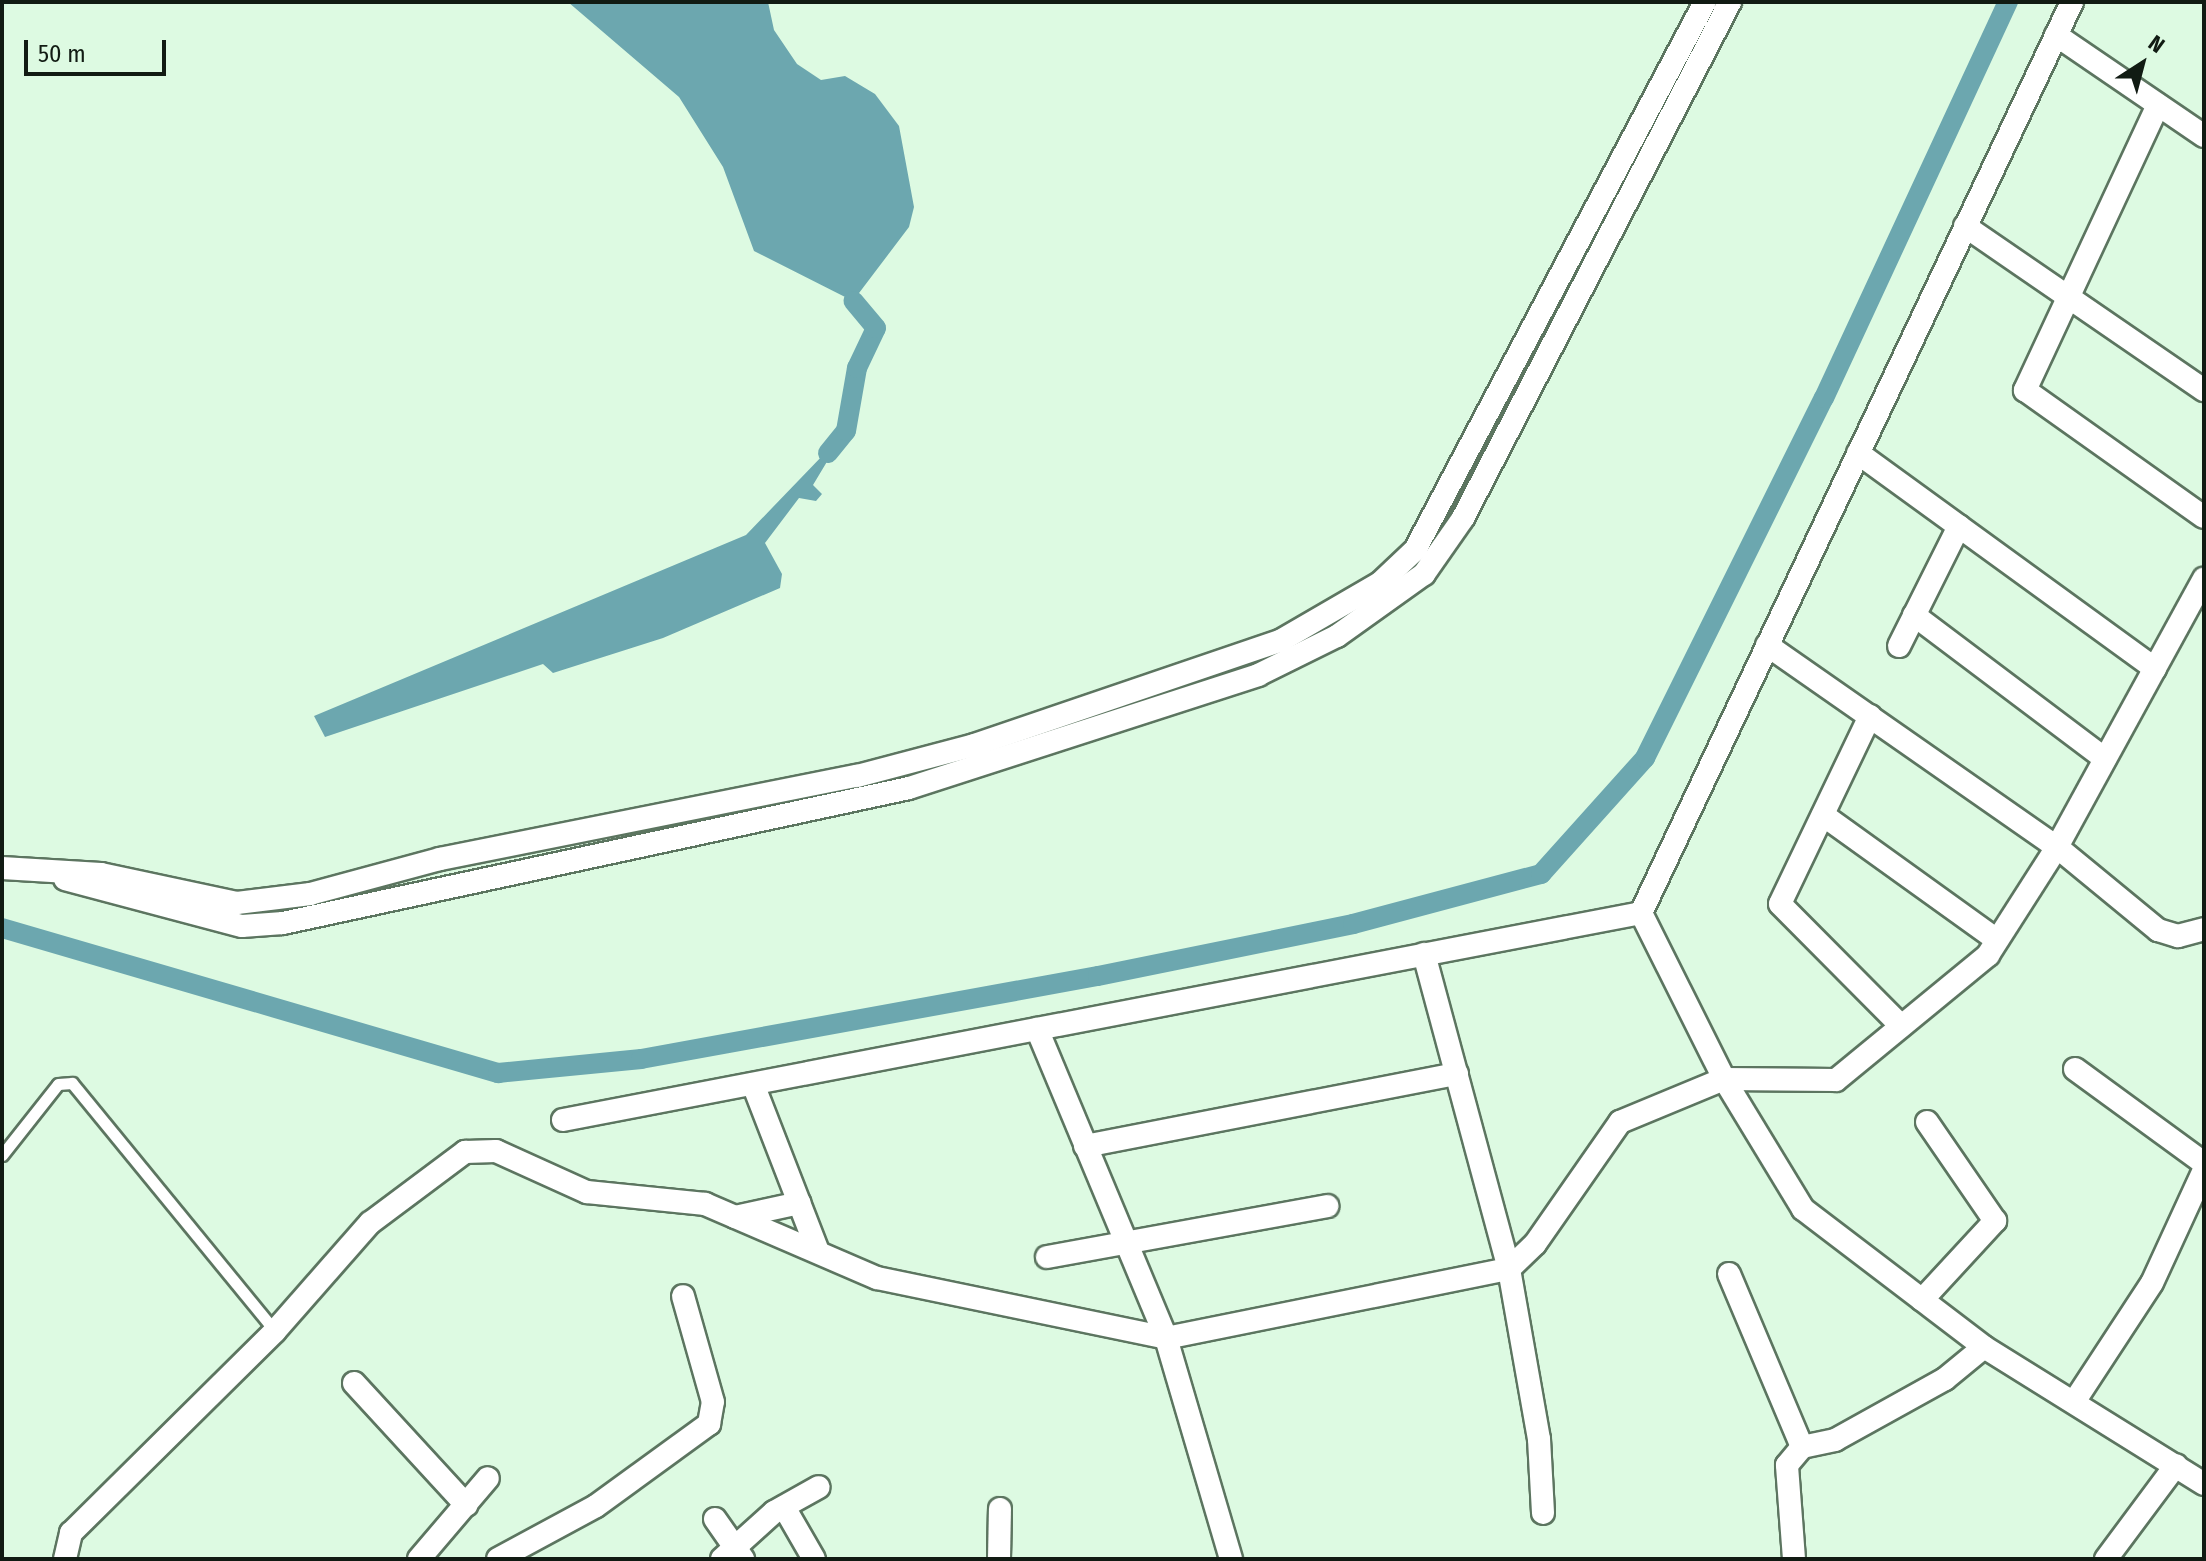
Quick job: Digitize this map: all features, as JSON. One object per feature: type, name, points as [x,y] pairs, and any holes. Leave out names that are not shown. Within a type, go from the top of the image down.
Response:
[{"type":"street","points":[[2,868],[56,876],[242,926],[283,923],[551,861],[909,788],[1258,675],[1337,636],[1424,574],[1705,2]]},
{"type":"street","points":[[56,876],[101,874],[237,903],[310,894],[545,839],[857,776],[990,740],[1280,641],[1380,583],[1415,550],[1485,452],[1730,2]]},
{"type":"street","points":[[1641,913],[2072,2]]},
{"type":"street","points":[[2056,35],[2204,136]]},
{"type":"street","points":[[2158,105],[2025,390],[2204,517]]},
{"type":"street","points":[[1965,226],[2204,390]]},
{"type":"street","points":[[1858,453],[2155,669]]},
{"type":"street","points":[[1899,646],[1959,526]]},
{"type":"street","points":[[65,1559],[71,1533],[275,1331],[370,1223],[465,1152],[496,1151],[587,1192],[705,1204],[877,1278],[1166,1338],[1509,1269],[1535,1244],[1620,1122],[1724,1079],[1836,1080],[1997,940],[2057,847],[2204,579]]},
{"type":"street","points":[[1914,615],[2105,759]]},
{"type":"street","points":[[1767,645],[2057,847],[2158,930],[2178,936],[2204,929]]},
{"type":"street","points":[[1870,716],[1780,904],[1901,1026]]},
{"type":"street","points":[[990,740],[997,761]]},
{"type":"street","points":[[1823,815],[1997,940]]},
{"type":"street","points":[[545,839],[551,861]]},
{"type":"street","points":[[563,1120],[1641,913]]},
{"type":"street","points":[[1641,913],[1724,1079],[1803,1209],[1984,1347],[2204,1484]]},
{"type":"street","points":[[1424,954],[1509,1269],[1539,1439],[1543,1513]]},
{"type":"street","points":[[1037,1029],[1166,1338],[1231,1559]]},
{"type":"street","points":[[2075,1069],[2204,1163]]},
{"type":"street","points":[[1085,1146],[1457,1074]]},
{"type":"street","points":[[753,1084],[818,1252]]},
{"type":"street","points":[[1922,1300],[1995,1221],[1927,1122]]},
{"type":"street","points":[[2074,1402],[2152,1283],[2204,1170]]},
{"type":"street","points":[[735,1217],[799,1203]]},
{"type":"street","points":[[1047,1257],[1327,1206]]},
{"type":"street","points":[[1729,1274],[1802,1447]]},
{"type":"street","points":[[498,1559],[596,1506],[709,1424],[713,1402],[683,1296]]},
{"type":"street","points":[[1794,1559],[1787,1465],[1802,1447],[1835,1440],[1945,1379],[1984,1347]]},
{"type":"street","points":[[354,1383],[466,1505]]},
{"type":"street","points":[[2106,1559],[2176,1465]]},
{"type":"street","points":[[419,1559],[488,1478]]},
{"type":"street","points":[[715,1519],[733,1555],[784,1507],[819,1487]]},
{"type":"street","points":[[784,1507],[814,1559]]},
{"type":"street","points":[[999,1559],[1000,1509]]},
{"type":"lane","points":[[2,1155],[58,1084],[72,1083],[275,1331]]},
{"type":"water","points":[[568,2],[768,2],[774,30],[797,64],[821,80],[845,76],[875,94],[899,126],[914,207],[909,227],[853,301],[754,251],[723,167],[679,97]]},
{"type":"water","points":[[825,453],[831,455],[813,485],[822,494],[816,501],[799,498],[765,543],[782,574],[780,588],[663,638],[553,673],[543,664],[325,737],[314,716],[746,535]]},
{"type":"waterway","points":[[2,928],[498,1073],[641,1059],[1098,976],[1353,924],[1541,874],[1645,758],[1824,398],[2008,2]]},
{"type":"waterway","points":[[828,453],[846,431],[857,368],[876,328],[853,301]]}]
